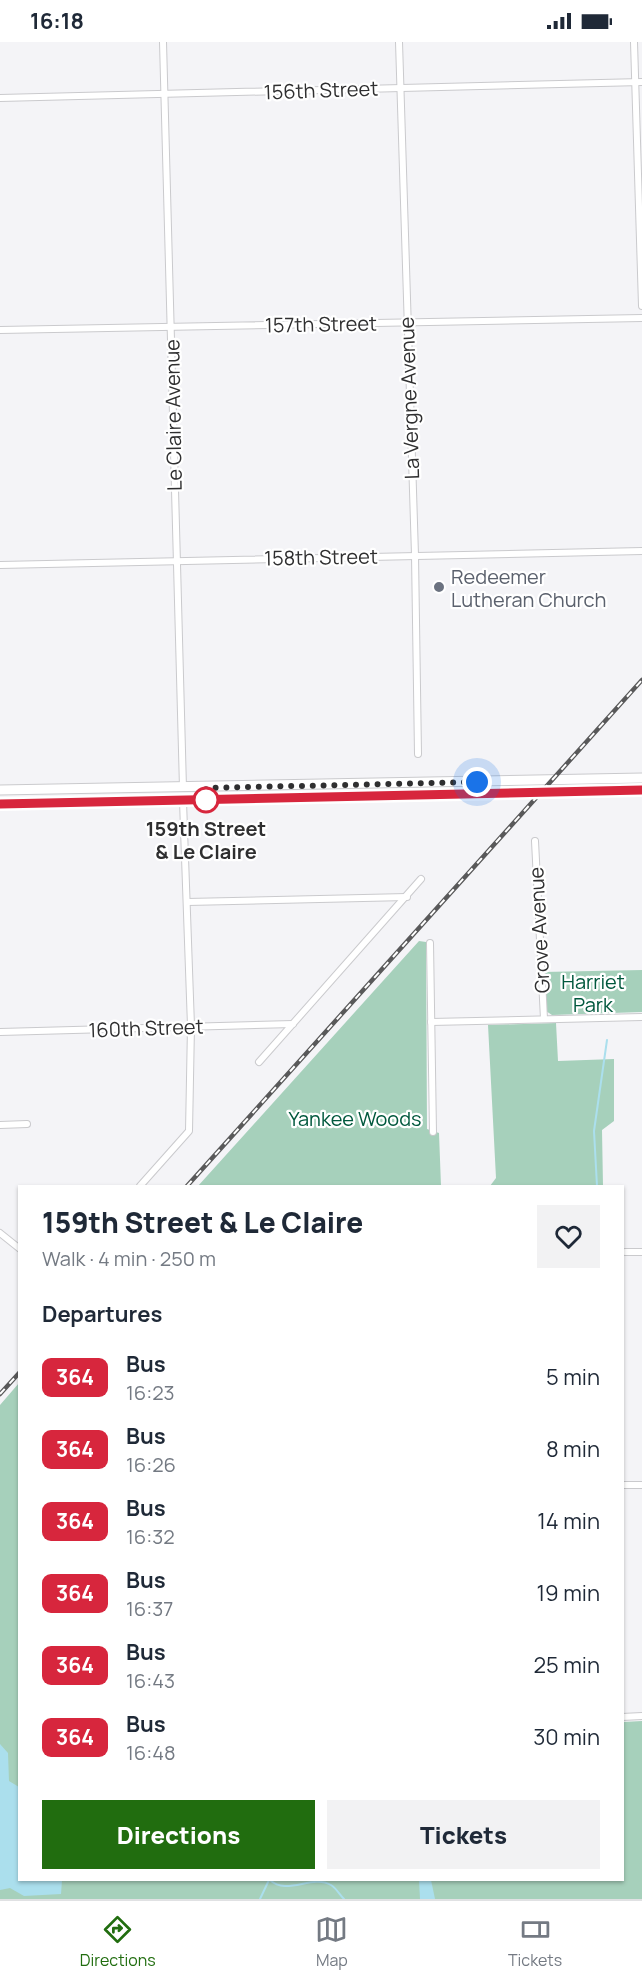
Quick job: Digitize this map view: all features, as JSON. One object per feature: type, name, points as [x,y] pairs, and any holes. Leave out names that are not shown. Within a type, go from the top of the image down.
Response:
[{"type":"main road","points":[[0,790],[183,789],[642,778]]},
{"type":"main road","points":[[0,804],[642,790]]},
{"type":"street","name":"Le Claire Avenue","points":[[164,42],[183,789]]},
{"type":"street","name":"La Vergne Avenue","points":[[399,42],[415,555],[418,754]]},
{"type":"street","points":[[634,42],[639,82],[642,306]]},
{"type":"street","name":"156th Street","points":[[0,98],[639,82]]},
{"type":"street","name":"157th Street","points":[[0,330],[642,318]]},
{"type":"street","name":"158th Street","points":[[0,566],[177,560],[642,551]]},
{"type":"street","points":[[141,1185],[189,1131],[191,1026],[183,801]]},
{"type":"street","name":"Grove Avenue","points":[[535,841],[544,1019]]},
{"type":"street","points":[[259,1062],[421,879]]},
{"type":"street","points":[[187,902],[407,897]]},
{"type":"street","points":[[430,943],[433,1132]]},
{"type":"street","points":[[431,1022],[642,1017]]},
{"type":"street","name":"160th Street","points":[[0,1032],[293,1024]]},
{"type":"street","points":[[0,1125],[27,1124]]},
{"type":"street","points":[[0,1233],[18,1247]]},
{"type":"street","points":[[625,1252],[642,1252]]},
{"type":"street","points":[[624,1485],[642,1485]]},
{"type":"street","points":[[624,1717],[642,1716]]},
{"type":"green space","name":"Yankee Woods","points":[[419,941],[426,942],[427,1129],[439,1133],[441,1185],[199,1185]]},
{"type":"green space","name":"Harriet Park","points":[[642,970],[642,1012],[552,1015],[546,1011],[543,972]]},
{"type":"green space","points":[[556,1023],[558,1061],[614,1059],[614,1121],[602,1130],[603,1185],[491,1185],[496,1178],[488,1025]]},
{"type":"green space","points":[[18,1384],[18,1881],[624,1881],[624,1722],[642,1721],[642,1899],[0,1899],[0,1405]]},
{"type":"water","points":[[0,1744],[8,1753],[9,1781],[18,1786],[18,1881],[62,1881],[61,1894],[24,1896],[10,1888],[0,1890]]},
{"type":"water","points":[[419,1881],[431,1881],[435,1899],[420,1899]]},
{"type":"waterway","points":[[597,1185],[594,1131],[607,1040]]},
{"type":"waterway","points":[[260,1899],[269,1881]]},
{"type":"waterway","points":[[272,1881],[284,1886],[324,1882],[333,1886],[344,1899]]},
{"type":"railway","points":[[188,1185],[642,680]]},
{"type":"railway","points":[[0,1394],[18,1374]]},
{"type":"bus line","name":"364","points":[[0,804],[642,790]]},
{"type":"place","name":"Redeemer Lutheran Church","points":[[439,587]]},
{"type":"place","name":"159th Street & Le Claire","points":[[206,800]]},
{"type":"route","points":[[206,800],[206,788],[477,782]]}]
